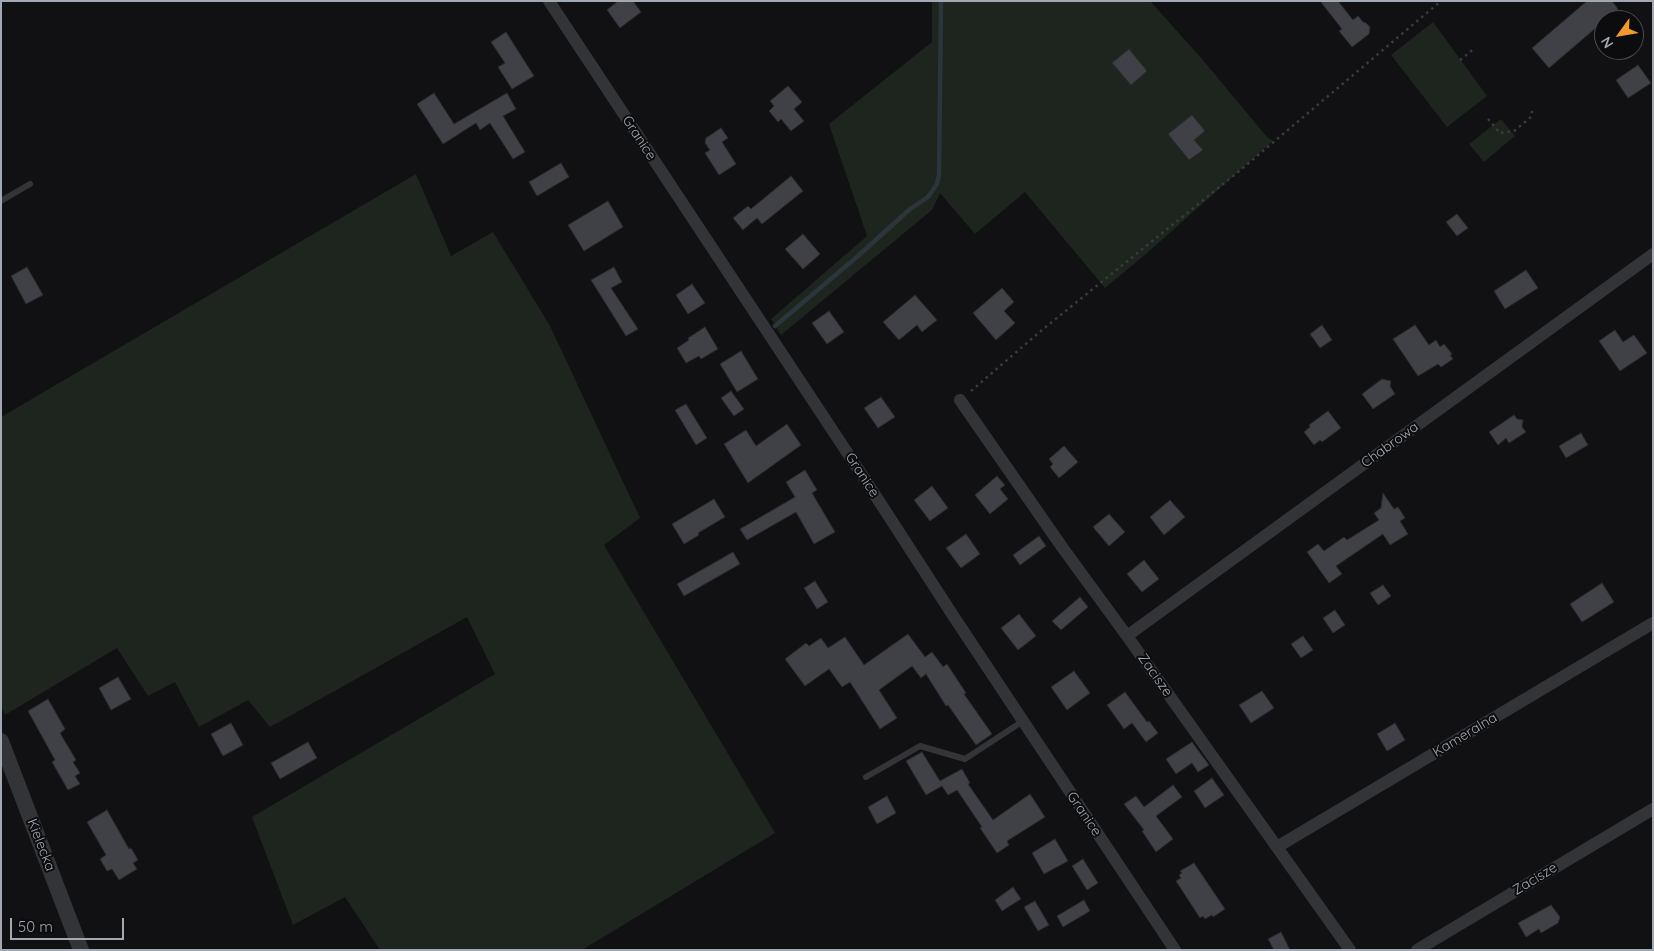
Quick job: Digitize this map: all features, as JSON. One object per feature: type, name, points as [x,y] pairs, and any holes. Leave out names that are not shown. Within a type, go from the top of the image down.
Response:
[{"type":"street","name":"Granice","points":[[549,1],[1175,950]]},
{"type":"street","name":"Chabrowa","points":[[1127,636],[1653,254]]},
{"type":"street","name":"Zacisze","points":[[960,400],[1062,547],[1350,950]]},
{"type":"street","name":"Kameralna","points":[[1277,847],[1653,623]]},
{"type":"street","name":"Kielecka","points":[[3,752],[81,950]]},
{"type":"street","name":"Zacisze","points":[[1417,950],[1653,809]]},
{"type":"lane","points":[[1,201],[30,184]]},
{"type":"lane","points":[[866,778],[920,746],[965,759],[1023,722]]},
{"type":"path","points":[[960,400],[1042,330],[1238,172],[1441,1]]},
{"type":"path","points":[[1460,60],[1475,48]]},
{"type":"path","points":[[1488,119],[1500,134],[1514,131],[1531,117],[1532,111]]},
{"type":"shaded area","points":[[932,1],[1150,1],[1203,60],[1267,137],[1273,141],[1105,288],[1025,192],[975,234],[940,193],[932,210],[781,335],[771,319],[867,236],[829,124],[932,42]]},
{"type":"shaded area","points":[[1433,22],[1487,96],[1447,127],[1391,55]]},
{"type":"shaded area","points":[[1501,119],[1515,136],[1484,162],[1469,144]]},
{"type":"shaded area","points":[[416,174],[451,256],[493,232],[550,326],[640,518],[604,545],[775,833],[582,950],[380,950],[345,897],[293,925],[252,817],[495,674],[467,617],[270,727],[248,700],[199,727],[175,682],[148,696],[117,648],[5,715],[1,706],[1,417]]},
{"type":"building","points":[[618,1],[633,1],[641,12],[620,28],[607,10]]},
{"type":"building","points":[[1320,1],[1338,1],[1353,20],[1358,16],[1370,27],[1369,34],[1352,47],[1339,31],[1342,29]]},
{"type":"building","points":[[1587,1],[1612,1],[1618,9],[1594,10],[1594,30],[1549,68],[1532,48]]},
{"type":"building","points":[[506,32],[534,76],[512,89],[498,67],[505,63],[491,42]]},
{"type":"building","points":[[1129,49],[1147,71],[1131,85],[1112,63]]},
{"type":"building","points":[[1638,65],[1651,83],[1628,98],[1616,80]]},
{"type":"building","points":[[788,86],[802,102],[794,109],[804,121],[791,131],[781,119],[778,122],[769,111],[774,106],[770,101]]},
{"type":"building","points":[[434,93],[454,124],[507,93],[516,109],[503,116],[525,152],[513,159],[490,123],[480,130],[476,123],[443,144],[417,104]]},
{"type":"building","points":[[1192,115],[1205,131],[1194,140],[1203,150],[1189,160],[1168,134]]},
{"type":"building","points":[[721,128],[728,138],[722,142],[736,164],[719,175],[705,153],[710,150],[705,143],[706,138]]},
{"type":"building","points":[[561,163],[569,177],[537,196],[529,182]]},
{"type":"building","points":[[791,176],[803,191],[762,224],[757,218],[743,230],[733,218],[748,206],[751,209]]},
{"type":"building","points":[[608,201],[623,227],[584,251],[568,225]]},
{"type":"building","points":[[1457,214],[1468,228],[1457,236],[1446,222]]},
{"type":"building","points":[[803,234],[820,254],[803,269],[785,249]]},
{"type":"building","points":[[27,267],[43,295],[26,304],[11,276]]},
{"type":"building","points":[[614,267],[622,282],[611,288],[638,329],[626,336],[591,280]]},
{"type":"building","points":[[1526,270],[1538,288],[1505,309],[1494,291]]},
{"type":"building","points":[[692,284],[705,303],[688,314],[676,295]]},
{"type":"building","points":[[1002,288],[1014,302],[1004,311],[1015,323],[996,340],[973,313]]},
{"type":"building","points":[[915,295],[937,320],[922,332],[917,325],[899,340],[883,322]]},
{"type":"building","points":[[829,311],[844,332],[827,344],[812,323]]},
{"type":"building","points":[[1322,325],[1332,340],[1320,348],[1310,334]]},
{"type":"building","points":[[1415,325],[1429,345],[1436,340],[1440,347],[1444,344],[1452,354],[1450,355],[1453,359],[1441,367],[1438,364],[1418,376],[1393,339]]},
{"type":"building","points":[[705,327],[718,349],[701,359],[699,356],[686,363],[677,348]]},
{"type":"building","points":[[1615,330],[1623,342],[1634,335],[1647,353],[1620,371],[1599,341]]},
{"type":"building","points":[[741,351],[758,379],[737,392],[720,364]]},
{"type":"building","points":[[1382,379],[1391,381],[1390,386],[1395,394],[1373,409],[1362,394]]},
{"type":"building","points":[[731,391],[744,409],[734,416],[721,398]]},
{"type":"building","points":[[881,397],[895,417],[878,428],[864,408]]},
{"type":"building","points":[[686,404],[707,438],[696,445],[675,410]]},
{"type":"building","points":[[1328,411],[1341,428],[1322,442],[1320,440],[1314,445],[1304,432],[1310,427],[1309,425]]},
{"type":"building","points":[[1514,415],[1517,419],[1523,420],[1522,427],[1526,432],[1509,443],[1506,438],[1498,445],[1489,432]]},
{"type":"building","points":[[787,424],[801,445],[748,483],[724,444],[746,430],[756,446]]},
{"type":"building","points":[[1581,433],[1588,445],[1566,458],[1559,446]]},
{"type":"building","points":[[1064,446],[1078,462],[1059,478],[1050,467],[1053,464],[1049,459]]},
{"type":"building","points":[[805,470],[817,490],[812,493],[835,532],[814,544],[796,512],[747,540],[740,529],[795,497],[786,482]]},
{"type":"building","points":[[997,476],[1005,485],[1000,489],[1008,499],[990,514],[975,495]]},
{"type":"building","points":[[932,486],[948,508],[930,521],[914,500]]},
{"type":"building","points":[[1383,493],[1394,509],[1398,507],[1405,518],[1400,521],[1408,534],[1390,545],[1383,534],[1336,566],[1342,574],[1329,583],[1307,552],[1318,544],[1324,551],[1344,537],[1347,540],[1379,520],[1374,513],[1381,508]]},
{"type":"building","points":[[714,499],[725,517],[684,544],[672,524]]},
{"type":"building","points":[[1170,500],[1185,517],[1164,535],[1150,517]]},
{"type":"building","points":[[1109,514],[1125,532],[1109,546],[1093,527]]},
{"type":"building","points":[[966,534],[980,554],[961,568],[946,548]]},
{"type":"building","points":[[1039,536],[1046,546],[1020,565],[1013,555]]},
{"type":"building","points":[[733,552],[740,564],[684,596],[677,584]]},
{"type":"building","points":[[1144,560],[1159,579],[1142,592],[1127,574]]},
{"type":"building","points":[[815,581],[828,602],[817,609],[804,588]]},
{"type":"building","points":[[1602,583],[1614,602],[1582,622],[1570,604]]},
{"type":"building","points":[[1383,585],[1391,596],[1378,605],[1370,593]]},
{"type":"building","points":[[1080,597],[1088,607],[1061,630],[1052,621]]},
{"type":"building","points":[[1335,610],[1345,625],[1333,633],[1323,618]]},
{"type":"building","points":[[1019,614],[1036,636],[1018,650],[1001,628]]},
{"type":"building","points":[[908,634],[925,657],[932,652],[943,667],[947,664],[966,693],[964,694],[992,734],[976,745],[948,705],[946,706],[926,674],[921,678],[912,666],[879,690],[897,718],[880,729],[850,682],[842,687],[829,669],[805,686],[785,659],[806,643],[809,646],[821,638],[828,648],[845,637],[864,665]]},
{"type":"building","points":[[1303,636],[1313,650],[1301,658],[1291,644]]},
{"type":"building","points":[[1074,671],[1090,693],[1067,710],[1051,687]]},
{"type":"building","points":[[118,677],[131,699],[111,710],[99,688]]},
{"type":"building","points":[[1262,691],[1274,708],[1251,723],[1239,705]]},
{"type":"building","points":[[1125,692],[1147,722],[1149,721],[1158,733],[1146,742],[1132,723],[1124,729],[1107,705]]},
{"type":"building","points":[[48,699],[65,729],[60,733],[76,760],[73,762],[80,773],[75,776],[80,784],[68,790],[52,762],[55,760],[28,711]]},
{"type":"building","points":[[231,723],[243,745],[223,756],[211,734]]},
{"type":"building","points":[[1395,723],[1405,740],[1387,751],[1377,734]]},
{"type":"building","points":[[308,742],[317,758],[280,779],[271,763]]},
{"type":"building","points":[[1192,742],[1209,765],[1198,772],[1192,763],[1176,774],[1166,759]]},
{"type":"building","points":[[922,752],[940,781],[962,769],[970,783],[968,784],[993,820],[1030,794],[1045,817],[1007,841],[1009,845],[997,853],[957,790],[948,795],[942,786],[926,795],[906,761]]},
{"type":"building","points":[[1212,778],[1224,795],[1205,808],[1194,791]]},
{"type":"building","points":[[1173,785],[1182,797],[1156,816],[1173,839],[1156,852],[1142,831],[1144,830],[1124,804],[1136,796],[1144,807]]},
{"type":"building","points":[[887,796],[896,813],[877,824],[868,807]]},
{"type":"building","points":[[107,810],[129,849],[131,848],[138,860],[133,863],[137,869],[119,880],[112,869],[107,871],[100,859],[106,855],[87,822]]},
{"type":"building","points":[[1055,839],[1068,861],[1044,874],[1032,853]]},
{"type":"building","points":[[1083,859],[1098,883],[1087,890],[1072,866]]},
{"type":"building","points":[[1194,863],[1225,909],[1213,917],[1212,915],[1205,919],[1203,916],[1200,918],[1176,881],[1181,878],[1179,875],[1182,873],[1180,871]]},
{"type":"building","points":[[1013,887],[1021,899],[1002,911],[995,900]]},
{"type":"building","points":[[1084,900],[1090,911],[1063,927],[1057,916]]},
{"type":"building","points":[[1035,901],[1049,925],[1038,931],[1024,907]]},
{"type":"building","points":[[1551,905],[1560,917],[1558,923],[1541,933],[1539,929],[1526,937],[1518,923]]},
{"type":"building","points":[[1281,932],[1290,950],[1274,950],[1268,939]]},
{"type":"waterway","points":[[775,326],[910,209],[928,197],[937,184],[939,175],[941,1]]}]
